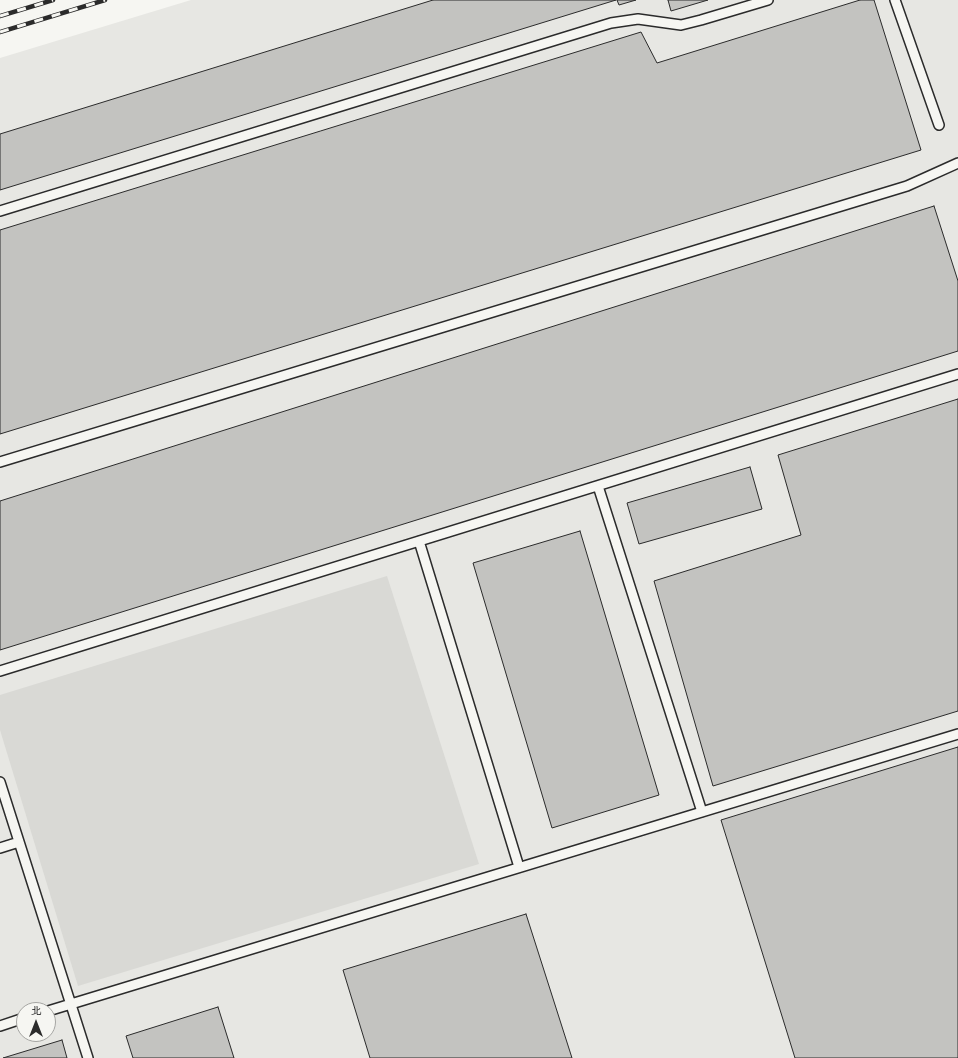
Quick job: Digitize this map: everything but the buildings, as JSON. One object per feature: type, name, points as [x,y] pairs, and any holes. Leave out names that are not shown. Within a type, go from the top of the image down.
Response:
[{"type":"lane","points":[[0,211],[611,23],[638,19],[680,24],[701,20],[768,0]]},
{"type":"lane","points":[[895,0],[939,125]]},
{"type":"lane","points":[[0,462],[899,188],[958,163]]},
{"type":"lane","points":[[0,671],[958,374]]},
{"type":"lane","points":[[598,486],[702,812]]},
{"type":"lane","points":[[419,541],[520,867]]},
{"type":"lane","points":[[56,1008],[958,734]]},
{"type":"lane","points":[[0,782],[88,1058]]},
{"type":"lane","points":[[0,848],[19,842]]},
{"type":"lane","points":[[0,1026],[16,1021]]},
{"type":"shaded area","points":[[191,0],[958,0],[958,1058],[0,1058],[0,58]]},
{"type":"shaded area","points":[[387,576],[479,864],[78,986],[0,730],[0,695]]},
{"type":"railway","points":[[0,16],[53,0]]},
{"type":"railway","points":[[0,32],[105,0]]}]
